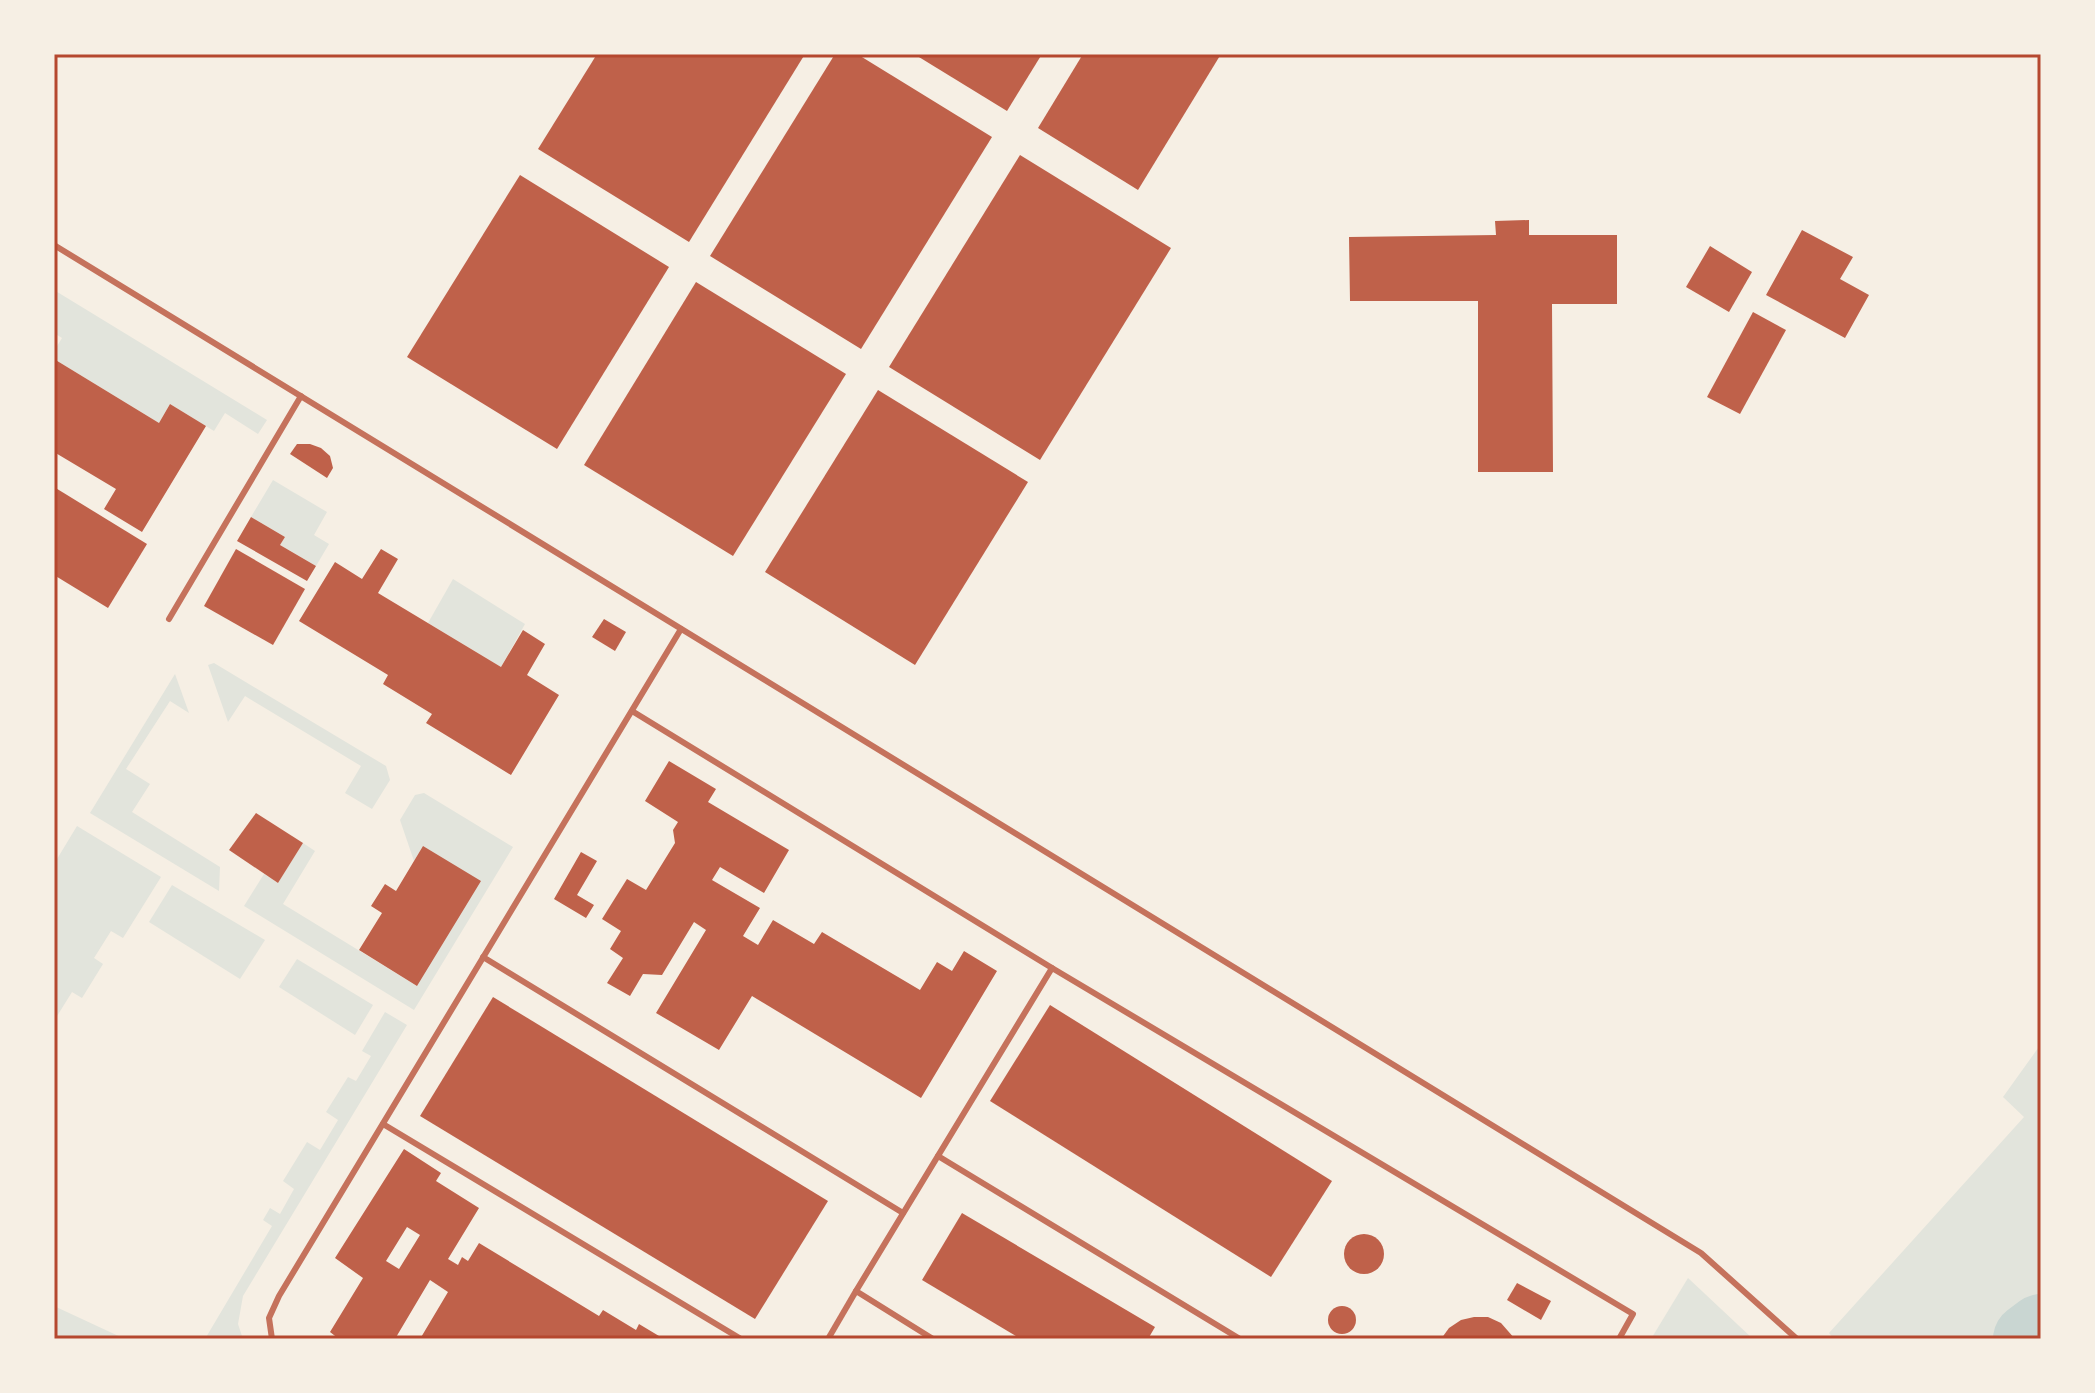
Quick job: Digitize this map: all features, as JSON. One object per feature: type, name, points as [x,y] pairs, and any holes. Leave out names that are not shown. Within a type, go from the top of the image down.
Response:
[{"type":"lane","points":[[54,245],[1701,1253],[1797,1339]]},
{"type":"lane","points":[[169,619],[301,396]]},
{"type":"lane","points":[[272,1339],[269,1318],[279,1296],[681,629]]},
{"type":"lane","points":[[632,711],[1052,968],[1633,1314],[1619,1339]]},
{"type":"lane","points":[[483,957],[903,1213]]},
{"type":"lane","points":[[828,1339],[1052,968]]},
{"type":"lane","points":[[383,1124],[741,1339]]},
{"type":"lane","points":[[938,1156],[1240,1339]]},
{"type":"lane","points":[[856,1291],[933,1339]]},
{"type":"shaded area","points":[[54,290],[267,420],[258,434],[225,413],[214,431],[170,404],[159,423],[54,359],[54,351],[62,338],[54,333]]},
{"type":"shaded area","points":[[273,480],[327,512],[314,535],[329,544],[316,566],[280,545],[285,537],[251,517]]},
{"type":"shaded area","points":[[453,579],[525,624],[501,667],[428,623]]},
{"type":"shaded area","points":[[214,663],[386,766],[390,780],[372,809],[345,793],[361,766],[245,696],[228,722],[208,665]]},
{"type":"shaded area","points":[[175,674],[189,713],[170,701],[126,769],[150,784],[132,812],[220,867],[219,891],[90,813]]},
{"type":"shaded area","points":[[424,793],[513,847],[414,1010],[244,906],[264,874],[278,883],[303,843],[315,851],[283,904],[417,986],[423,846],[414,861],[400,820],[415,795]]},
{"type":"shaded area","points":[[77,826],[161,877],[123,938],[111,931],[94,958],[103,964],[82,998],[72,992],[54,1021],[54,864]]},
{"type":"shaded area","points":[[172,885],[265,940],[240,979],[149,922]]},
{"type":"shaded area","points":[[297,959],[373,1005],[355,1035],[279,987]]},
{"type":"shaded area","points":[[385,1012],[407,1025],[243,1296],[238,1324],[243,1339],[205,1339],[272,1226],[263,1220],[270,1208],[280,1214],[294,1189],[283,1181],[307,1142],[320,1150],[338,1120],[326,1112],[348,1077],[356,1081],[371,1056],[362,1051]]},
{"type":"shaded area","points":[[2041,1044],[2041,1339],[1834,1339],[1829,1333],[2024,1117],[2003,1097]]},
{"type":"shaded area","points":[[1688,1278],[1753,1339],[1651,1339]]},
{"type":"shaded area","points":[[54,1306],[125,1339],[54,1339]]},
{"type":"building","points":[[597,54],[805,54],[689,242],[538,149]]},
{"type":"building","points":[[835,54],[857,54],[992,137],[861,349],[710,256]]},
{"type":"building","points":[[914,54],[1042,54],[1007,111]]},
{"type":"building","points":[[1083,54],[1221,54],[1138,190],[1038,128]]},
{"type":"building","points":[[1020,155],[1171,248],[1040,460],[889,367]]},
{"type":"building","points":[[520,175],[669,267],[557,449],[407,357]]},
{"type":"building","points":[[1529,220],[1529,235],[1617,235],[1617,304],[1552,304],[1553,472],[1478,472],[1478,301],[1350,301],[1349,237],[1496,235],[1495,221]]},
{"type":"building","points":[[1802,230],[1853,257],[1840,279],[1869,295],[1845,338],[1766,295]]},
{"type":"building","points":[[1710,246],[1752,272],[1729,312],[1686,287]]},
{"type":"building","points":[[696,282],[846,374],[733,556],[584,465]]},
{"type":"building","points":[[1753,312],[1786,330],[1740,414],[1707,397]]},
{"type":"building","points":[[54,359],[159,423],[170,404],[206,426],[142,532],[104,509],[116,489],[54,452]]},
{"type":"building","points":[[878,390],[1028,482],[915,665],[765,572]]},
{"type":"building","points":[[297,444],[321,448],[330,456],[333,468],[327,478],[290,454]]},
{"type":"building","points":[[54,487],[147,544],[108,608],[54,575]]},
{"type":"building","points":[[251,517],[285,537],[280,545],[316,566],[307,581],[237,541]]},
{"type":"building","points":[[236,549],[305,589],[273,645],[204,606]]},
{"type":"building","points":[[381,549],[398,559],[378,593],[501,667],[523,630],[545,644],[527,675],[559,695],[511,775],[426,723],[432,714],[383,684],[388,675],[299,621],[335,562],[362,579]]},
{"type":"building","points":[[604,619],[626,632],[615,651],[592,637]]},
{"type":"building","points":[[669,761],[716,789],[708,802],[789,850],[764,893],[720,867],[712,880],[760,908],[743,936],[758,945],[773,920],[814,944],[822,932],[920,990],[937,962],[952,971],[964,951],[997,971],[921,1098],[752,996],[719,1050],[656,1013],[706,930],[694,922],[662,975],[643,974],[630,996],[607,983],[623,958],[610,949],[621,931],[602,919],[627,879],[646,890],[675,843],[673,830],[678,822],[645,801]]},
{"type":"building","points":[[256,813],[303,843],[278,883],[229,850]]},
{"type":"building","points":[[423,846],[481,881],[417,986],[359,950],[382,913],[371,906],[385,884],[396,891]]},
{"type":"building","points":[[581,852],[597,861],[577,895],[594,905],[586,918],[554,899]]},
{"type":"building","points":[[493,997],[828,1201],[755,1319],[420,1116]]},
{"type":"building","points":[[1050,1005],[1332,1181],[1271,1277],[990,1101]]},
{"type":"building","points":[[404,1149],[441,1173],[436,1181],[479,1208],[448,1259],[458,1265],[462,1257],[468,1261],[479,1243],[599,1316],[603,1310],[636,1330],[639,1324],[664,1339],[420,1339],[448,1292],[430,1280],[395,1339],[339,1339],[330,1332],[363,1278],[335,1258]],"holes":[[[407,1227],[420,1235],[399,1269],[386,1261]]]},
{"type":"building","points":[[962,1213],[1155,1327],[1148,1339],[1021,1339],[922,1280]]},
{"type":"building","points":[[1364,1234],[1378,1240],[1384,1254],[1378,1268],[1364,1274],[1350,1268],[1344,1254],[1350,1240]]},
{"type":"building","points":[[1517,1283],[1551,1301],[1541,1320],[1507,1300]]},
{"type":"building","points":[[1342,1306],[1352,1310],[1356,1320],[1352,1330],[1342,1334],[1332,1330],[1328,1320],[1332,1310]]},
{"type":"building","points":[[1488,1317],[1501,1323],[1515,1339],[1441,1339],[1449,1328],[1461,1320]]},
{"type":"waterway","points":[[2029,1339],[2041,1330]]}]
